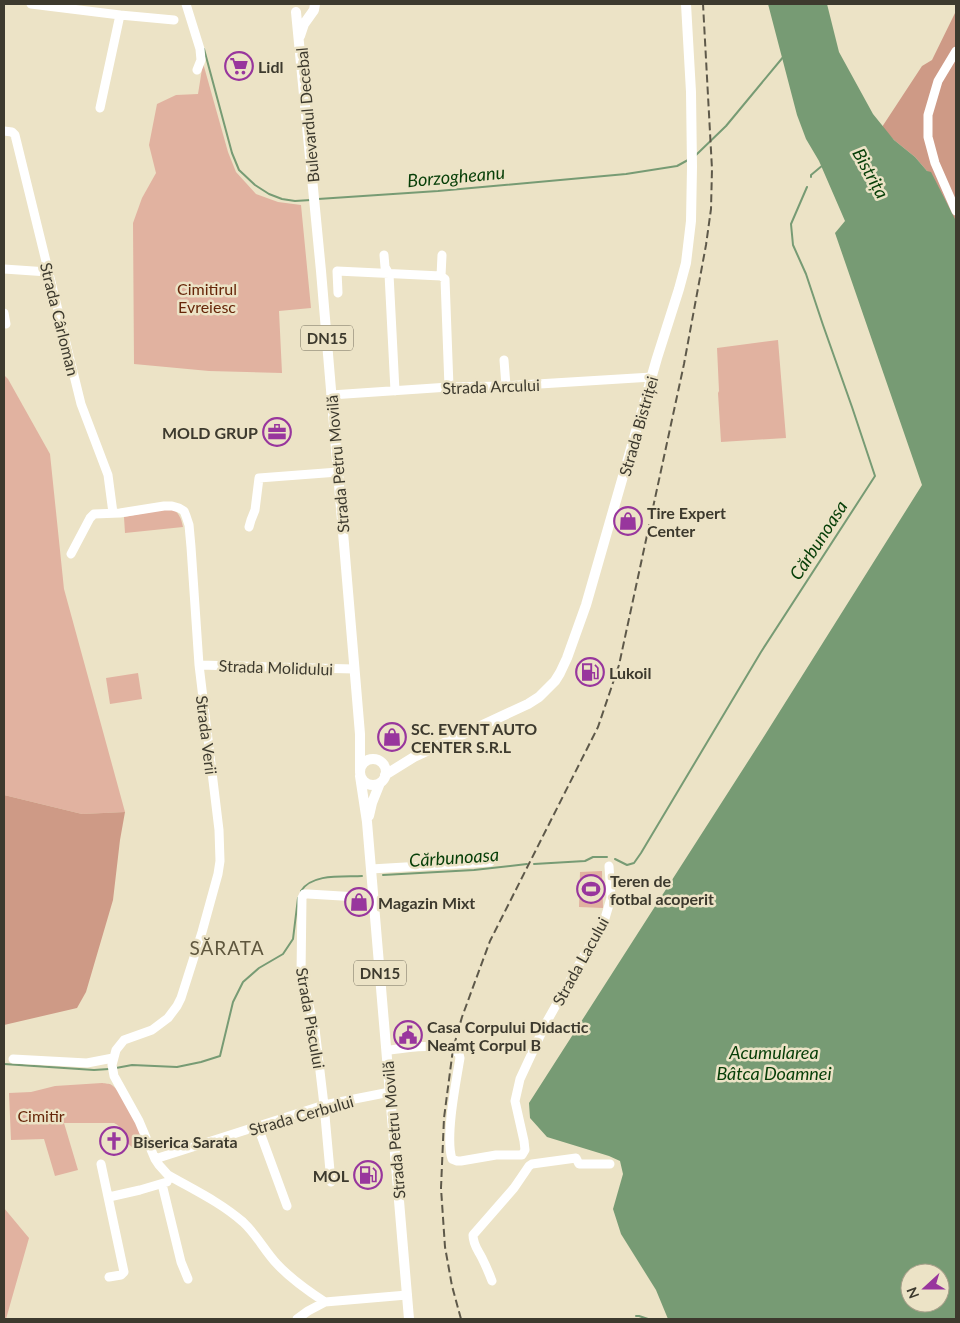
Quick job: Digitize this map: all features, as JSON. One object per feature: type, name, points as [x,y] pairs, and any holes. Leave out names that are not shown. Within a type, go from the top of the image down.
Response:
[{"type":"main road","name":"Strada Bistriței","points":[[377,761],[395,762],[414,757],[528,704],[539,697],[555,681],[567,658],[586,605],[686,263],[691,221],[692,144],[686,4]]},
{"type":"main road","name":"DN15","points":[[295,8],[303,15],[313,8]]},
{"type":"main road","name":"Bulevardul Decebal","points":[[295,8],[300,37],[315,199]]},
{"type":"main road","name":"Bulevardul Decebal","points":[[300,37],[304,24],[313,8]]},
{"type":"main road","name":"Strada Petru Movilă","points":[[315,199],[360,734],[360,773],[367,822],[409,1319]]},
{"type":"main road","name":"Strada Petru Movilă","points":[[360,734],[377,761]]},
{"type":"main road","name":"Strada Bistriței","points":[[383,779],[414,757]]},
{"type":"main road","points":[[377,761],[369,760],[363,764],[360,773],[362,780],[372,785],[383,779]]},
{"type":"main road","name":"DN15","points":[[377,761],[385,768],[383,779]]},
{"type":"main road","name":"Strada Petru Movilă","points":[[367,822],[372,803],[383,779]]},
{"type":"street","points":[[31,4],[174,20]]},
{"type":"street","points":[[186,4],[200,49],[201,60],[197,70]]},
{"type":"street","points":[[100,108],[120,15]]},
{"type":"street","points":[[956,51],[938,82],[928,115],[928,137],[935,163],[956,212]]},
{"type":"street","name":"Strada Cârloman","points":[[4,131],[12,132],[15,135],[81,404],[108,475],[113,513]]},
{"type":"street","points":[[384,255],[385,267],[389,274],[395,391]]},
{"type":"street","points":[[442,255],[442,276],[445,279],[450,387]]},
{"type":"street","points":[[4,269],[48,272]]},
{"type":"street","points":[[338,293],[337,271],[442,276]]},
{"type":"street","points":[[4,313],[6,324]]},
{"type":"street","points":[[504,360],[506,386]]},
{"type":"street","name":"Strada Arcului","points":[[332,394],[652,377]]},
{"type":"street","points":[[250,527],[255,510],[259,478],[338,472]]},
{"type":"street","name":"Strada Verii","points":[[71,554],[94,514],[120,513],[168,506],[184,511],[189,525],[199,665],[219,830],[220,861],[218,874],[181,998],[168,1018],[152,1030],[124,1040],[116,1050],[113,1065]]},
{"type":"street","name":"Strada Molidului","points":[[199,665],[354,669]]},
{"type":"street","points":[[371,869],[490,862]]},
{"type":"street","name":"Strada Lacului","points":[[522,1155],[525,1150],[524,1141],[515,1101],[520,1080],[546,1023],[603,925],[611,898],[610,866]]},
{"type":"street","name":"Strada Piscului","points":[[331,1182],[315,1029],[301,974],[302,898],[304,894],[358,897],[373,895]]},
{"type":"street","points":[[386,1050],[440,1047],[453,1049],[459,1054],[451,1129],[450,1152],[452,1159],[461,1161],[496,1155],[522,1155],[529,1166]]},
{"type":"street","points":[[13,1059],[113,1065],[115,1080],[140,1121],[156,1159],[163,1170],[209,1197],[233,1214],[252,1232],[277,1264],[297,1282],[325,1302]]},
{"type":"street","name":"Strada Cerbului","points":[[156,1159],[324,1105],[390,1092]]},
{"type":"street","points":[[258,1127],[287,1206]]},
{"type":"street","points":[[492,1282],[482,1257],[475,1248],[473,1235],[514,1188],[529,1166],[576,1158],[579,1164],[610,1164]]},
{"type":"street","points":[[102,1164],[124,1272],[121,1275],[109,1277]]},
{"type":"street","points":[[109,1197],[162,1184],[174,1178]]},
{"type":"street","points":[[162,1184],[188,1279]]},
{"type":"street","points":[[297,1319],[325,1302],[407,1295]]},
{"type":"green space","name":"Cimitirul Evreiesc","points":[[203,63],[228,152],[236,172],[256,194],[278,202],[301,205],[311,308],[279,311],[282,373],[209,371],[134,364],[133,223],[142,198],[156,173],[149,145],[157,104],[176,95],[198,94]]},
{"type":"green space","points":[[778,340],[786,438],[721,442],[717,348]]},
{"type":"green space","points":[[4,375],[50,454],[64,589],[125,812],[82,814],[4,795]]},
{"type":"green space","points":[[171,508],[179,516],[183,527],[125,533],[124,517]]},
{"type":"green space","points":[[138,673],[142,699],[110,704],[106,678]]},
{"type":"green space","name":"Teren de fotbal acoperit","points":[[602,871],[603,908],[579,907],[580,872]]},
{"type":"green space","name":"Cimitir","points":[[110,1084],[120,1094],[145,1143],[132,1147],[121,1129],[114,1123],[64,1123],[78,1170],[55,1176],[44,1139],[11,1140],[9,1093],[31,1092],[55,1086]]},
{"type":"green space","points":[[4,1208],[29,1238],[6,1319],[4,1319]]},
{"type":"shaded area","points":[[956,11],[956,223],[927,171],[915,157],[894,140],[882,127],[922,66],[932,60]]},
{"type":"shaded area","points":[[4,795],[82,814],[125,812],[113,900],[86,992],[77,1008],[4,1025]]},
{"type":"water","name":"Acumularea Bâtca Doamnei","points":[[768,4],[827,4],[839,52],[873,114],[894,140],[915,157],[927,171],[931,172],[956,221],[956,1319],[668,1319],[656,1290],[621,1234],[613,1209],[623,1174],[620,1161],[547,1137],[530,1118],[529,1103],[763,738],[922,485],[835,233],[845,221],[819,161],[806,139],[797,115]]},
{"type":"waterway","name":"Borzogheanu","points":[[204,49],[232,153],[239,170],[255,185],[269,194],[295,201],[311,200]]},
{"type":"waterway","name":"Borzogheanu","points":[[696,155],[726,126],[784,56]]},
{"type":"waterway","name":"Borzogheanu","points":[[318,199],[438,191],[626,174],[677,166],[688,160]]},
{"type":"waterway","points":[[811,177],[823,165]]},
{"type":"waterway","name":"Cărbunoasa","points":[[615,859],[627,865],[634,863],[641,853],[761,652],[875,476],[806,274],[793,245],[791,224],[807,187]]},
{"type":"waterway","name":"Cărbunoasa","points":[[534,864],[585,861],[593,857],[607,857]]},
{"type":"waterway","name":"Cărbunoasa","points":[[383,875],[474,870],[527,864]]},
{"type":"waterway","points":[[301,891],[306,885],[320,879],[338,876],[362,876]]},
{"type":"waterway","points":[[116,1068],[132,1065],[177,1067],[220,1056],[233,1002],[243,982],[259,968],[283,954],[293,939],[298,898]]},
{"type":"waterway","points":[[4,1064],[94,1070],[109,1069]]},
{"type":"waterway","points":[[636,1316],[648,1319]]},
{"type":"railway","points":[[461,1319],[452,1286],[445,1247],[441,1188],[444,1118],[453,1049],[462,1017],[490,941],[598,727],[619,665],[684,364],[711,209],[712,169],[703,4]]},
{"type":"place","name":"Lidl","points":[[239,66]]},
{"type":"place","name":"MOLD GRUP","points":[[277,432]]},
{"type":"place","name":"Tire Expert Center","points":[[628,521]]},
{"type":"place","name":"Lukoil","points":[[590,672]]},
{"type":"place","name":"SC. EVENT AUTO CENTER S.R.L","points":[[392,737]]},
{"type":"place","name":"Teren de fotbal acoperit","points":[[591,889]]},
{"type":"place","name":"Magazin Mixt","points":[[359,902]]},
{"type":"place","name":"Casa Corpului Didactic Neamţ Corpul B","points":[[408,1035]]},
{"type":"place","name":"Biserica Sarata","points":[[114,1141]]},
{"type":"place","name":"MOL","points":[[368,1175]]},
{"type":"district","name":"SĂRATA","points":[[227,947]]},
{"type":"water label","name":"Bistrița","points":[[871,173]]}]
